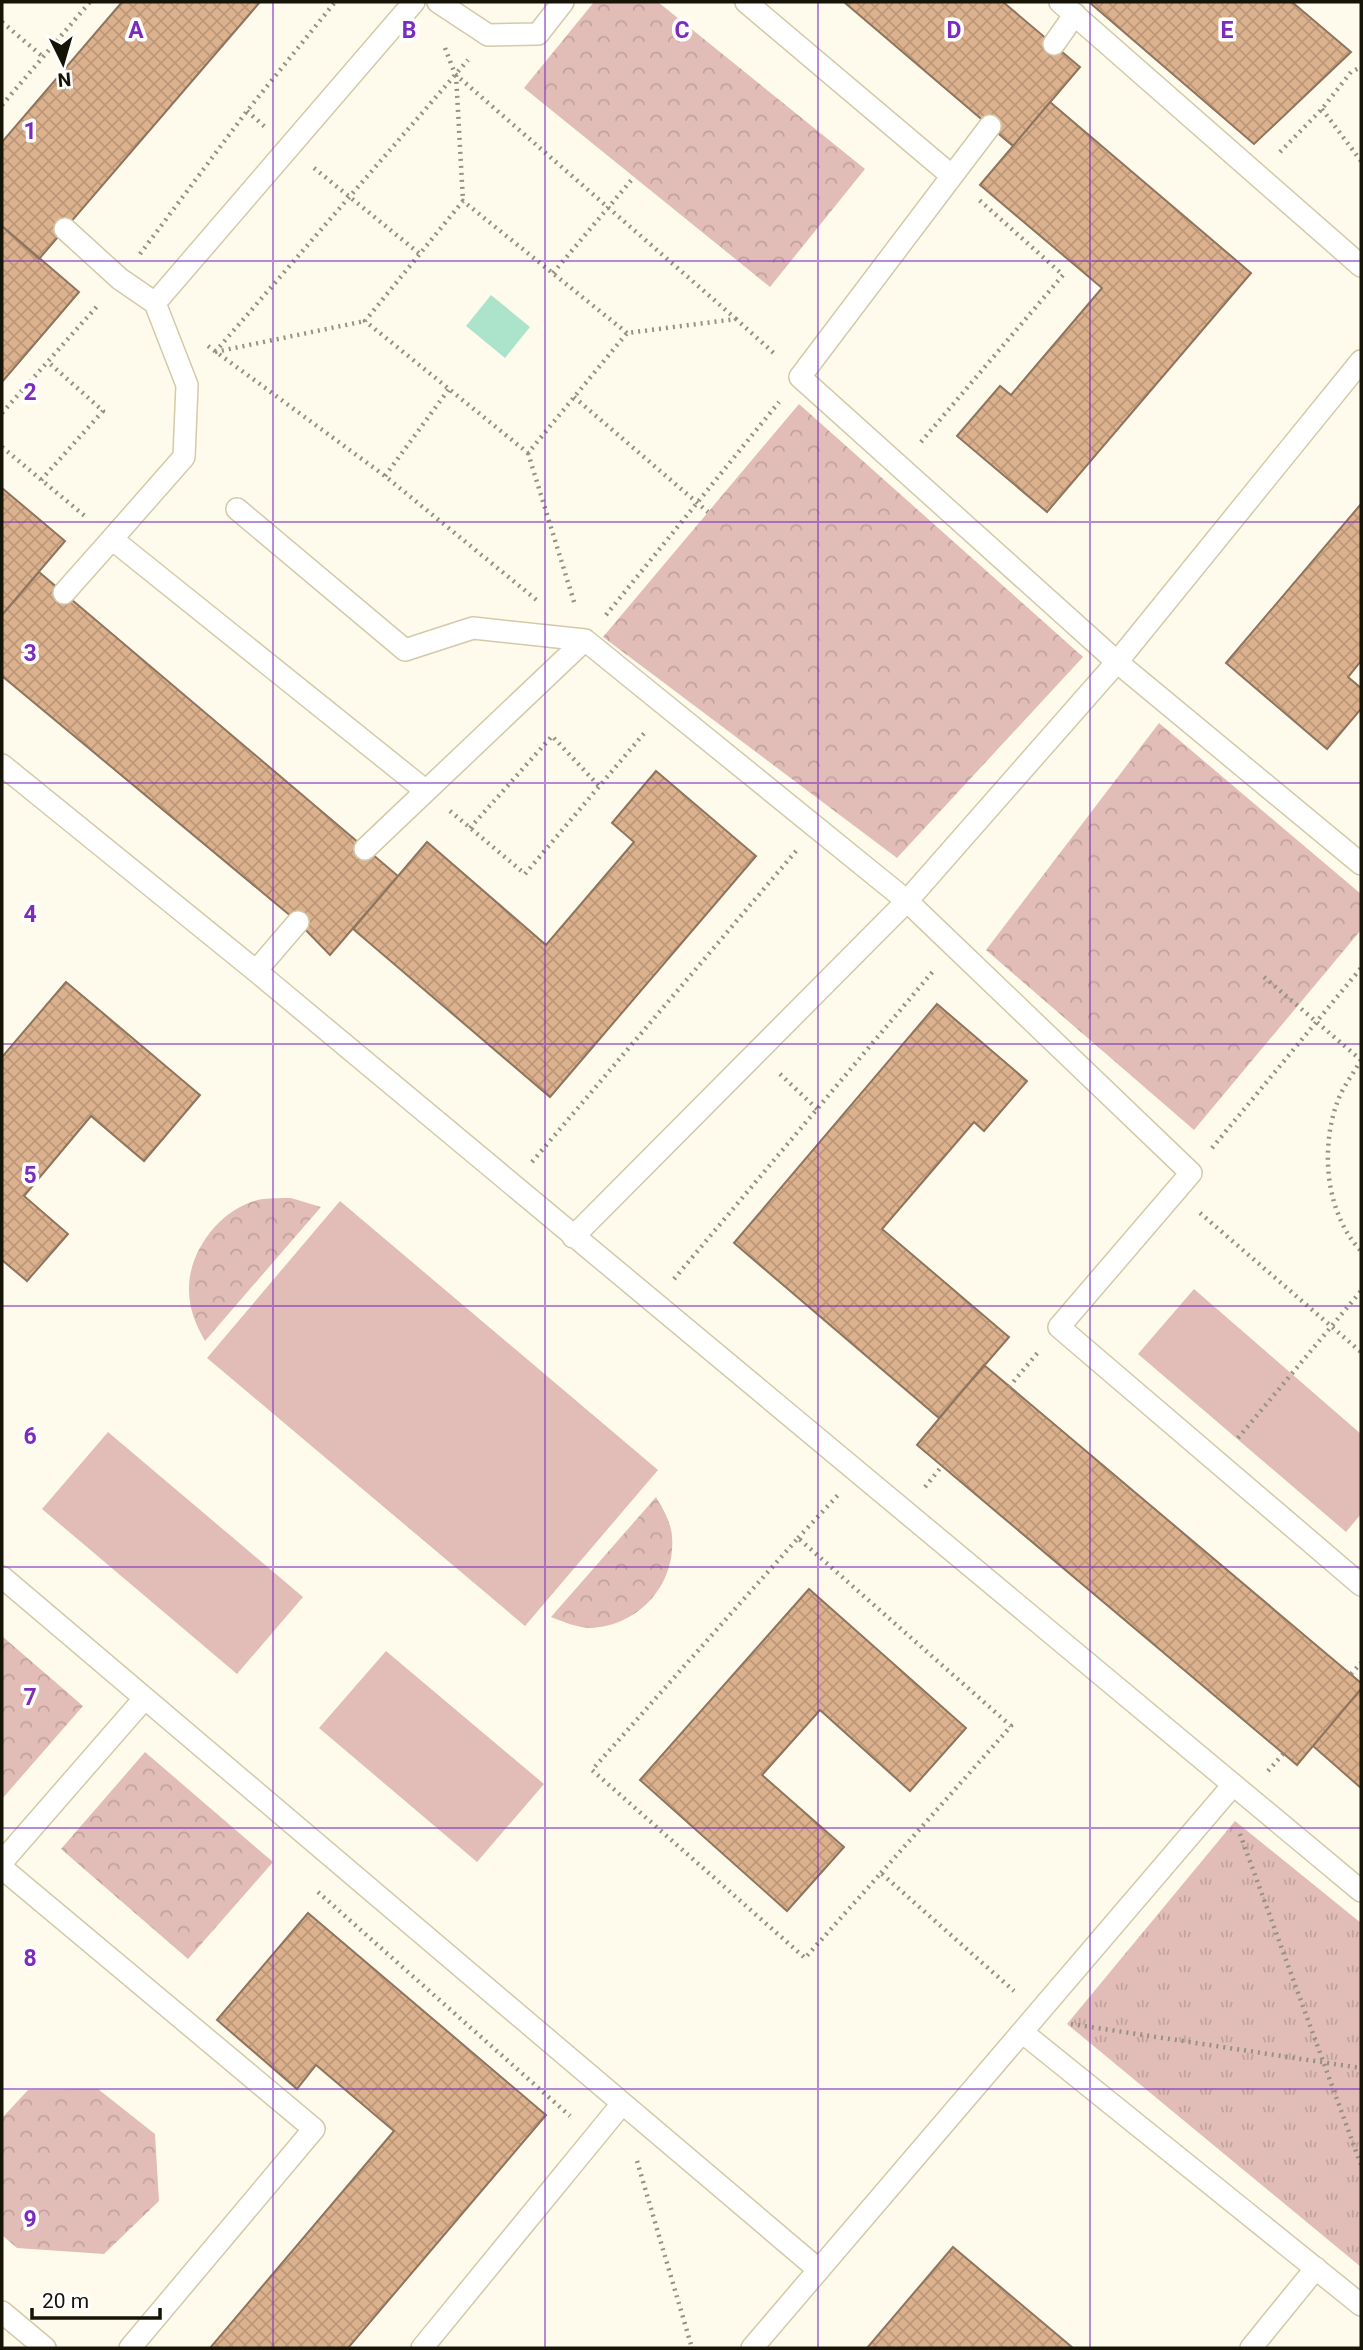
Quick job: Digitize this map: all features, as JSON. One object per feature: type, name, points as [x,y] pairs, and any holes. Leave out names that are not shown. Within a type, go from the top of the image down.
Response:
[{"type":"lane","points":[[155,303],[414,2]]},
{"type":"lane","points":[[438,2],[488,35],[538,34],[563,2]]},
{"type":"lane","points":[[746,2],[952,176]]},
{"type":"lane","points":[[1054,44],[1068,8],[1361,266]]},
{"type":"lane","points":[[990,126],[800,376],[1117,662],[1361,864]]},
{"type":"lane","points":[[64,593],[184,457],[187,385],[155,303],[120,279],[65,229]]},
{"type":"lane","points":[[573,1237],[907,901],[1117,662],[1361,361]]},
{"type":"lane","points":[[237,509],[405,650],[473,628],[586,640],[907,901],[1191,1173],[1059,1326],[1361,1585]]},
{"type":"lane","points":[[112,539],[426,791]]},
{"type":"lane","points":[[365,849],[586,640]]},
{"type":"lane","points":[[2,765],[256,971],[1361,1891]]},
{"type":"lane","points":[[256,971],[298,922]]},
{"type":"lane","points":[[2,1577],[621,2105],[819,2270]]},
{"type":"lane","points":[[2,1861],[144,1699]]},
{"type":"lane","points":[[752,2348],[1233,1785]]},
{"type":"lane","points":[[2,1868],[314,2129],[130,2348]]},
{"type":"lane","points":[[1022,2032],[1361,2305]]},
{"type":"lane","points":[[422,2348],[621,2105]]},
{"type":"lane","points":[[1251,2348],[1316,2268]]},
{"type":"lane","points":[[2,2312],[45,2348]]},
{"type":"path","points":[[2,105],[90,2]]},
{"type":"path","points":[[2,413],[120,279],[247,111],[335,2]]},
{"type":"path","points":[[2,22],[43,57]]},
{"type":"path","points":[[187,385],[488,35]]},
{"type":"path","points":[[215,352],[365,321],[463,201],[456,74],[441,38]]},
{"type":"path","points":[[1256,176],[1322,108],[1352,72],[1361,67]]},
{"type":"path","points":[[456,74],[800,376],[586,640]]},
{"type":"path","points":[[1322,108],[1361,161]]},
{"type":"path","points":[[247,111],[288,148],[420,254]]},
{"type":"path","points":[[900,467],[1063,275],[952,176]]},
{"type":"path","points":[[553,273],[634,177]]},
{"type":"path","points":[[463,201],[627,333]]},
{"type":"path","points":[[528,453],[627,333],[736,319]]},
{"type":"path","points":[[365,321],[528,453],[586,640]]},
{"type":"path","points":[[205,344],[385,476],[543,605]]},
{"type":"path","points":[[41,480],[103,411],[47,361]]},
{"type":"path","points":[[385,476],[449,389]]},
{"type":"path","points":[[574,397],[708,512]]},
{"type":"path","points":[[2,447],[112,539]]},
{"type":"path","points":[[426,791],[526,874],[667,706]]},
{"type":"path","points":[[470,828],[552,736],[599,786]]},
{"type":"path","points":[[511,1186],[816,827]]},
{"type":"path","points":[[653,1304],[954,946]]},
{"type":"path","points":[[1191,1173],[1361,968]]},
{"type":"path","points":[[1264,977],[1361,1060],[1337,1102],[1327,1150],[1332,1199],[1353,1242],[1361,1251]]},
{"type":"path","points":[[757,1052],[817,1109]]},
{"type":"path","points":[[1176,1192],[1361,1352]]},
{"type":"path","points":[[1218,1462],[1361,1291]]},
{"type":"path","points":[[1009,1387],[1059,1326]]},
{"type":"path","points":[[798,1538],[1011,1726],[805,1958],[592,1770],[798,1538],[840,1494]]},
{"type":"path","points":[[1351,1674],[1361,1663]]},
{"type":"path","points":[[1235,1821],[1361,2165]]},
{"type":"path","points":[[881,1873],[1038,2012]]},
{"type":"path","points":[[1067,2024],[1361,2068]]},
{"type":"path","points":[[636,2156],[692,2348]]},
{"type":"green space","points":[[594,2],[658,2],[865,169],[770,287],[524,88]]},
{"type":"green space","points":[[799,404],[1083,657],[897,858],[603,637]]},
{"type":"green space","points":[[1159,723],[1361,894],[1361,930],[1194,1130],[986,950]]},
{"type":"green space","points":[[291,1198],[321,1207],[205,1341],[194,1317],[189,1290],[190,1275],[201,1245],[234,1210],[263,1199]]},
{"type":"green space","points":[[340,1201],[658,1470],[525,1626],[207,1358]]},
{"type":"green space","points":[[1194,1289],[1361,1434],[1361,1514],[1346,1532],[1138,1354]]},
{"type":"green space","points":[[108,1432],[303,1597],[237,1674],[42,1509]]},
{"type":"green space","points":[[656,1497],[670,1526],[672,1554],[668,1570],[652,1599],[625,1619],[609,1625],[587,1628],[551,1617]]},
{"type":"green space","points":[[2,1636],[83,1706],[2,1799]]},
{"type":"green space","points":[[386,1651],[544,1784],[477,1862],[319,1728]]},
{"type":"green space","points":[[145,1752],[273,1862],[188,1959],[61,1849]]},
{"type":"green space","points":[[1235,1821],[1361,1923],[1361,2267],[1067,2024]]},
{"type":"green space","points":[[98,2089],[155,2134],[159,2201],[104,2254],[17,2248],[2,2235],[2,2118],[28,2090]]},
{"type":"shaded area","points":[[491,295],[530,327],[505,358],[466,326]]},
{"type":"building","points":[[122,2],[260,2],[39,259],[2,226],[2,142]]},
{"type":"building","points":[[844,2],[1003,2],[1080,67],[1013,146]]},
{"type":"building","points":[[1089,2],[1292,2],[1351,52],[1254,144]]},
{"type":"building","points":[[1050,102],[1251,273],[1047,512],[957,436],[1000,386],[1011,395],[1102,288],[980,185]]},
{"type":"building","points":[[2,226],[79,292],[2,382]]},
{"type":"building","points":[[2,488],[65,541],[2,615]]},
{"type":"building","points":[[1361,504],[1361,661],[1348,677],[1361,688],[1361,709],[1327,749],[1226,663]]},
{"type":"building","points":[[39,572],[398,876],[330,955],[298,922],[2,676],[2,615]]},
{"type":"building","points":[[656,771],[756,856],[550,1097],[353,929],[427,842],[546,945],[634,842],[612,823]]},
{"type":"building","points":[[66,982],[200,1095],[144,1161],[91,1116],[24,1196],[68,1234],[27,1281],[2,1260],[2,1057]]},
{"type":"building","points":[[937,1004],[1027,1081],[984,1131],[974,1122],[882,1229],[1009,1337],[939,1418],[734,1243]]},
{"type":"building","points":[[984,1365],[1361,1683],[1361,1689],[1297,1765],[917,1445]]},
{"type":"building","points":[[809,1589],[966,1728],[910,1791],[820,1710],[762,1775],[844,1847],[787,1911],[640,1780]]},
{"type":"building","points":[[1361,1689],[1361,1788],[1313,1746]]},
{"type":"building","points":[[308,1913],[546,2115],[348,2348],[210,2348],[394,2131],[316,2065],[297,2089],[217,2020]]},
{"type":"building","points":[[953,2247],[1073,2348],[867,2348]]}]
